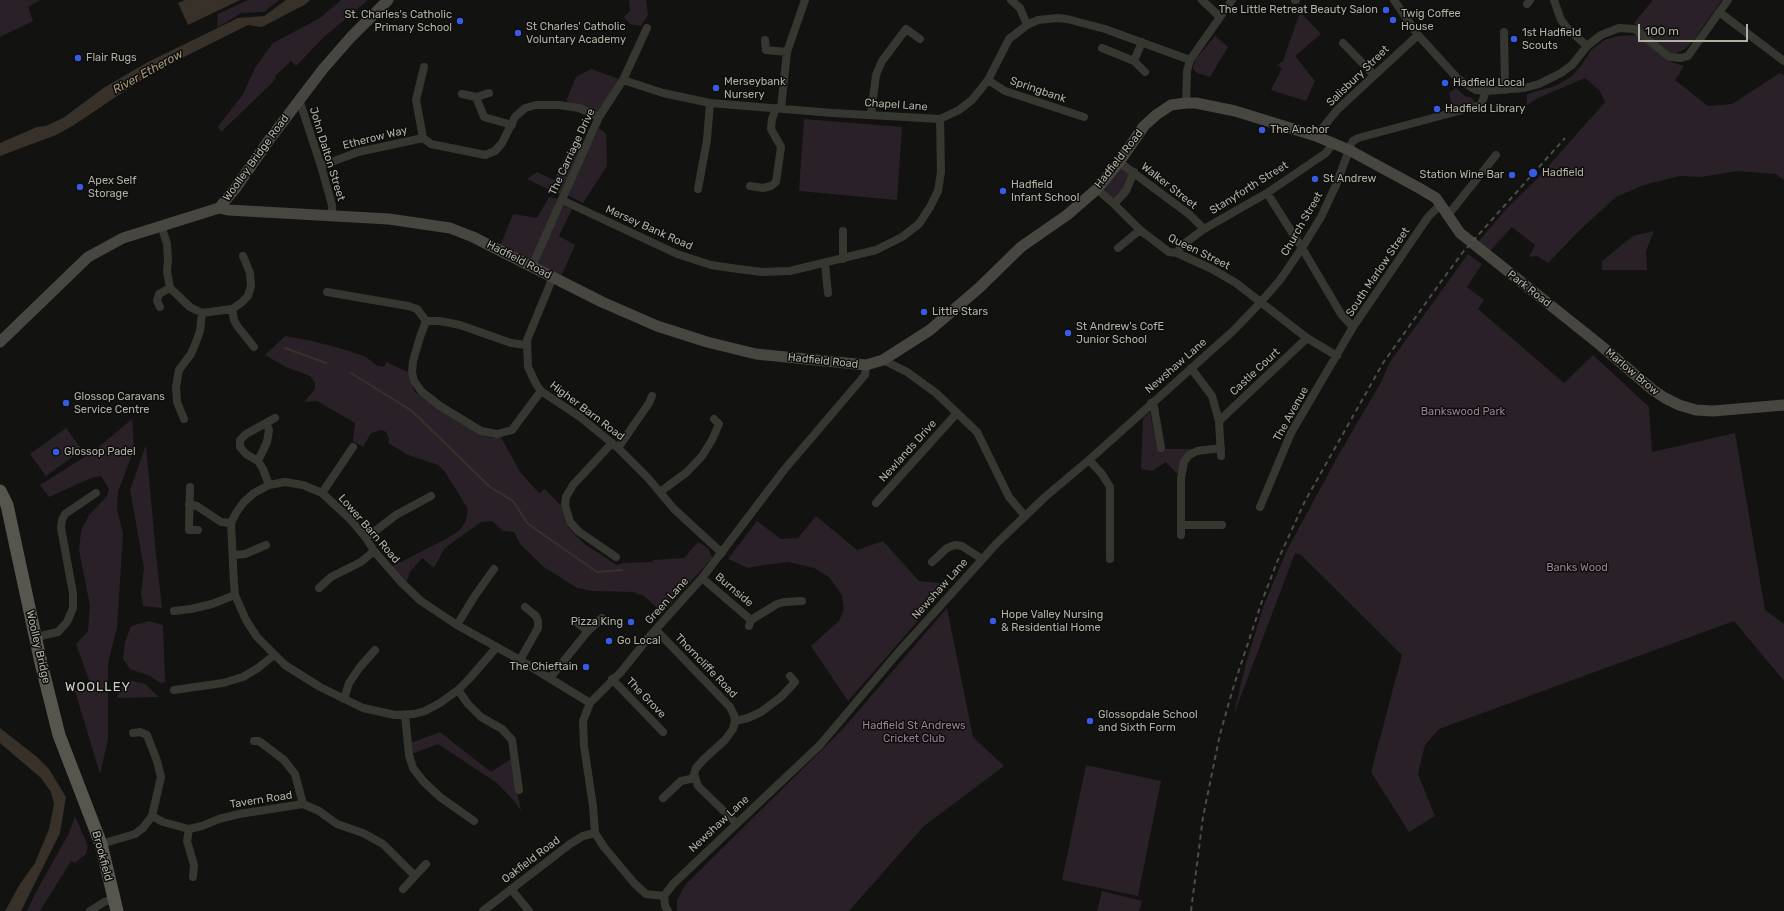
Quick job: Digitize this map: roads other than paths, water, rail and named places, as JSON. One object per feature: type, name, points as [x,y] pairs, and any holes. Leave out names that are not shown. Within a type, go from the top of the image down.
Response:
[{"type":"main road","name":"Woolley Bridge","points":[[0,491],[7,505],[59,734],[70,768],[85,801]]},
{"type":"main road","name":"Brookfield","points":[[85,801],[100,844],[115,905]]},
{"type":"street","name":"Woolley Bridge Road","points":[[0,342],[88,257],[123,238],[160,225],[200,215],[219,208],[235,189],[299,99],[323,69],[351,37],[388,0]]},
{"type":"street","points":[[750,186],[763,188],[771,186],[776,182],[780,147],[771,129],[772,119],[779,108],[787,52],[804,0]]},
{"type":"street","points":[[1011,0],[1020,8],[1027,25]]},
{"type":"street","points":[[1202,0],[1220,17]]},
{"type":"street","points":[[1186,103],[1190,60],[1232,0]]},
{"type":"street","points":[[1394,0],[1418,35],[1458,79],[1476,90],[1486,91],[1524,88],[1539,84],[1561,73],[1572,64],[1587,46],[1607,31],[1626,27],[1635,29],[1669,57],[1681,58],[1688,56],[1728,0]]},
{"type":"street","points":[[1554,0],[1561,20],[1568,29],[1587,46]]},
{"type":"street","points":[[1719,12],[1784,61]]},
{"type":"street","name":"Chapel Lane","points":[[623,80],[663,93],[710,103],[940,119],[959,110],[972,100],[988,80],[1009,40],[1027,25],[1047,18],[1067,19],[1105,29],[1190,60]]},
{"type":"street","name":"The Carriage Drive","points":[[532,266],[599,117],[623,80],[646,28]]},
{"type":"street","points":[[871,114],[876,75],[882,60],[906,29],[920,39]]},
{"type":"street","points":[[1504,32],[1505,90]]},
{"type":"street","name":"Salisbury Street","points":[[1316,136],[1337,110],[1418,35]]},
{"type":"street","points":[[765,40],[766,50],[787,52]]},
{"type":"street","points":[[1134,61],[1142,42]]},
{"type":"street","points":[[1343,43],[1374,75]]},
{"type":"street","points":[[1102,48],[1134,61],[1145,72]]},
{"type":"street","points":[[423,138],[416,100],[418,86],[424,67]]},
{"type":"street","name":"Springbank","points":[[988,80],[1004,92],[1084,117]]},
{"type":"street","points":[[1349,149],[1353,141],[1358,138],[1481,105],[1486,91]]},
{"type":"street","points":[[462,94],[476,97],[489,93]]},
{"type":"street","points":[[476,97],[484,117],[512,125]]},
{"type":"street","name":"John Dalton Street","points":[[299,99],[332,204],[332,215]]},
{"type":"street","points":[[698,189],[707,140],[710,103]]},
{"type":"street","name":"Hadfield Road","points":[[219,208],[228,210],[332,215],[410,222],[450,228],[532,266],[602,302],[657,326],[707,342],[756,354],[866,365],[883,360],[930,330],[979,288],[1022,247],[1067,215],[1097,189],[1119,162],[1144,126],[1156,115],[1166,108],[1186,103],[1235,111],[1316,136],[1349,149],[1436,198],[1460,233]]},
{"type":"street","name":"Etherow Way","points":[[321,166],[358,152],[423,138],[431,144],[485,155],[495,151],[516,117],[525,108],[536,105],[559,105],[579,108],[599,117]]},
{"type":"street","name":"Mersey Bank Road","points":[[562,200],[677,254],[711,265],[762,272],[790,271],[825,264],[876,250],[902,237],[919,224],[938,191],[941,172],[940,119]]},
{"type":"street","name":"Stanyforth Street","points":[[1177,253],[1181,246],[1204,229],[1267,193],[1326,153],[1333,143]]},
{"type":"street","name":"Church Street","points":[[1260,303],[1280,280],[1321,217],[1336,185],[1349,149]]},
{"type":"street","points":[[1448,215],[1496,155]]},
{"type":"street","name":"Walker Street","points":[[1119,162],[1190,215],[1204,229]]},
{"type":"street","points":[[1114,204],[1126,191],[1134,172]]},
{"type":"street","name":"Queen Street","points":[[1097,189],[1140,230],[1169,252],[1177,253],[1218,272],[1236,283],[1307,338],[1337,356]]},
{"type":"street","points":[[1267,193],[1341,314],[1353,327]]},
{"type":"street","name":"South Marlow Street","points":[[1337,356],[1353,327],[1428,217],[1441,204]]},
{"type":"street","points":[[160,225],[167,244],[167,272],[170,288],[190,307],[202,314],[232,309],[242,303],[248,296],[251,286],[250,273],[243,256]]},
{"type":"street","points":[[1118,248],[1140,230]]},
{"type":"street","points":[[843,231],[843,259]]},
{"type":"street","name":"Park Road","points":[[1460,233],[1599,344]]},
{"type":"street","points":[[825,264],[828,293]]},
{"type":"street","name":"Higher Barn Road","points":[[552,277],[529,331],[526,345],[528,367],[533,379],[542,390],[580,417],[615,445],[660,492],[674,510],[722,553]]},
{"type":"street","points":[[160,307],[157,301],[159,294],[170,288]]},
{"type":"street","points":[[327,292],[408,306],[417,309],[426,321]]},
{"type":"street","name":"Newshaw Lane","points":[[664,896],[673,884],[736,823],[777,787],[820,745],[896,655],[997,542],[1045,496],[1089,460],[1233,331],[1260,303]]},
{"type":"street","points":[[232,309],[234,320],[238,327],[254,347]]},
{"type":"street","points":[[184,419],[177,402],[176,387],[179,370],[191,354],[200,331],[202,314]]},
{"type":"street","points":[[426,321],[440,320],[460,325],[511,343],[526,345]]},
{"type":"street","points":[[426,321],[413,361],[412,372],[414,381],[422,392],[440,406],[470,425],[489,433],[496,434],[512,430],[542,390]]},
{"type":"street","name":"Castle Court","points":[[1219,421],[1307,338]]},
{"type":"street","name":"Marlow Brow","points":[[1599,344],[1653,390],[1679,405],[1696,410],[1713,411],[1784,405]]},
{"type":"street","name":"The Avenue","points":[[1260,507],[1291,433],[1337,356]]},
{"type":"street","points":[[883,360],[907,372],[936,393],[977,432],[1009,497],[1025,516]]},
{"type":"street","name":"Green Lane","points":[[664,896],[646,894],[634,883],[604,847],[595,833],[593,806],[584,746],[583,721],[590,703],[620,672],[702,578],[784,470],[865,375],[866,365]]},
{"type":"street","points":[[1181,535],[1181,478],[1184,462],[1189,455],[1197,450],[1221,452],[1219,421],[1212,396],[1191,368]]},
{"type":"street","points":[[616,557],[578,531],[570,522],[565,505],[566,497],[573,485],[615,445],[649,403],[652,396]]},
{"type":"street","points":[[1151,403],[1154,407],[1161,448]]},
{"type":"street","name":"Newlands Drive","points":[[876,503],[957,413]]},
{"type":"street","points":[[269,485],[263,469],[258,461],[246,454],[240,447],[240,440],[246,434],[267,424],[275,418]]},
{"type":"street","points":[[660,492],[687,472],[702,456],[712,440],[719,424],[714,419]]},
{"type":"street","points":[[258,461],[267,442],[269,430],[267,424]]},
{"type":"street","points":[[322,493],[353,447]]},
{"type":"street","points":[[1089,460],[1102,474],[1110,487],[1110,559]]},
{"type":"street","name":"Lower Barn Road","points":[[231,523],[244,502],[254,493],[269,485],[285,482],[302,484],[322,493],[350,519],[366,538],[374,551],[401,582],[421,600],[496,648],[520,660],[590,703]]},
{"type":"street","points":[[190,487],[189,530],[198,530]]},
{"type":"street","points":[[36,637],[58,632],[67,622],[73,608],[73,593],[61,528],[62,520],[66,514],[96,493]]},
{"type":"street","points":[[366,538],[396,515],[431,496]]},
{"type":"street","points":[[189,504],[197,506],[221,522],[231,523],[234,555],[235,595],[246,620],[257,637],[285,665],[298,674],[363,708],[395,715],[405,715],[425,711],[440,703],[458,690],[496,648]]},
{"type":"street","points":[[1181,525],[1222,524]]},
{"type":"street","points":[[234,555],[245,554],[266,545]]},
{"type":"street","points":[[932,562],[947,548],[955,545],[966,548],[982,559]]},
{"type":"street","points":[[320,588],[331,577],[361,562],[374,551]]},
{"type":"street","points":[[457,624],[494,569]]},
{"type":"street","name":"Burnside","points":[[702,578],[750,623],[777,604],[802,601]]},
{"type":"street","points":[[174,611],[212,604],[235,595]]},
{"type":"street","points":[[520,660],[538,628],[536,616],[525,607]]},
{"type":"street","points":[[550,678],[588,631],[602,618]]},
{"type":"street","points":[[574,620],[588,631]]},
{"type":"street","name":"Thorncliffe Road","points":[[656,630],[730,706],[735,721]]},
{"type":"street","points":[[344,699],[349,683],[360,667],[375,650]]},
{"type":"street","points":[[174,690],[223,683],[243,677],[258,668],[274,655]]},
{"type":"street","points":[[736,823],[698,786],[695,778],[696,768],[725,740],[733,729],[735,721],[748,718],[762,712],[781,697],[795,682],[790,676]]},
{"type":"street","name":"The Grove","points":[[612,679],[663,732]]},
{"type":"street","points":[[458,690],[468,704],[481,717],[502,729],[512,740],[519,790]]},
{"type":"street","points":[[405,715],[409,755],[414,768],[423,781],[440,797],[474,821]]},
{"type":"street","points":[[100,844],[135,834],[143,828],[152,816],[161,777],[157,761],[147,735],[140,732],[133,733]]},
{"type":"street","points":[[254,741],[259,741],[284,760],[295,774],[303,804]]},
{"type":"street","points":[[663,798],[681,781],[695,778]]},
{"type":"street","name":"Tavern Road","points":[[152,816],[163,822],[189,828],[202,826],[219,819],[240,814],[303,804],[319,811],[337,824],[363,833],[383,844],[415,876]]},
{"type":"street","points":[[189,828],[187,841],[194,865],[193,877]]},
{"type":"street","name":"Oakfield Road","points":[[483,911],[570,844],[584,836],[595,833]]},
{"type":"street","points":[[403,889],[426,864]]},
{"type":"street","points":[[510,889],[529,911]]},
{"type":"street","points":[[664,896],[665,906],[668,911]]},
{"type":"street","points":[[90,911],[104,902],[115,905]]},
{"type":"water","points":[[185,0],[240,0],[188,25],[178,3]]},
{"type":"water","name":"River Etherow","points":[[286,0],[310,0],[306,4],[262,27],[248,25],[150,74],[74,125],[56,135],[0,156],[0,143],[37,127],[46,126],[63,118],[105,87],[148,62],[238,18],[264,16]]},
{"type":"water","points":[[0,728],[37,757],[49,769],[66,797],[60,833],[21,911],[5,911],[20,884],[35,863],[49,829],[54,804],[51,792],[41,778],[0,743]]},
{"type":"waterway","points":[[285,348],[326,363]]},
{"type":"waterway","points":[[351,373],[412,411],[490,487],[513,501],[528,524],[597,572],[622,570]]},
{"type":"railway","points":[[1191,911],[1203,817],[1220,734],[1234,685],[1262,601],[1277,562],[1305,501],[1383,363],[1440,283],[1463,252],[1565,138]]},
{"type":"place","name":"The Little Retreat Beauty Salon","points":[[1386,10]]},
{"type":"place","name":"Twig Coffee House","points":[[1393,20]]},
{"type":"place","name":"St. Charles's Catholic Primary School","points":[[460,21]]},
{"type":"place","name":"St Charles' Catholic Voluntary Academy","points":[[518,33]]},
{"type":"place","name":"1st Hadfield Scouts","points":[[1514,39]]},
{"type":"place","name":"Flair Rugs","points":[[78,58]]},
{"type":"place","name":"Hadfield Local","points":[[1445,83]]},
{"type":"place","name":"Merseybank Nursery","points":[[716,88]]},
{"type":"place","name":"Hadfield Library","points":[[1437,109]]},
{"type":"place","name":"The Anchor","points":[[1262,130]]},
{"type":"place","name":"Hadfield","points":[[1533,173]]},
{"type":"place","name":"Station Wine Bar","points":[[1512,175]]},
{"type":"place","name":"St Andrew","points":[[1315,179]]},
{"type":"place","name":"Apex Self Storage","points":[[80,187]]},
{"type":"place","name":"Hadfield Infant School","points":[[1003,191]]},
{"type":"place","name":"Little Stars","points":[[924,312]]},
{"type":"place","name":"St Andrew's CofE Junior School","points":[[1068,333]]},
{"type":"place","name":"Glossop Caravans Service Centre","points":[[66,403]]},
{"type":"place","name":"Glossop Padel","points":[[56,452]]},
{"type":"place","name":"Hope Valley Nursing & Residential Home","points":[[993,621]]},
{"type":"place","name":"Pizza King","points":[[631,622]]},
{"type":"place","name":"Go Local","points":[[609,641]]},
{"type":"place","name":"The Chieftain","points":[[586,667]]},
{"type":"place","name":"Glossopdale School and Sixth Form","points":[[1090,721]]},
{"type":"district","name":"WOOLLEY","points":[[98,687]]},
{"type":"park label","name":"Bankswood Park","points":[[1463,412]]},
{"type":"park label","name":"Banks Wood","points":[[1577,568]]},
{"type":"park label","name":"Hadfield St Andrews Cricket Club","points":[[914,732]]}]
